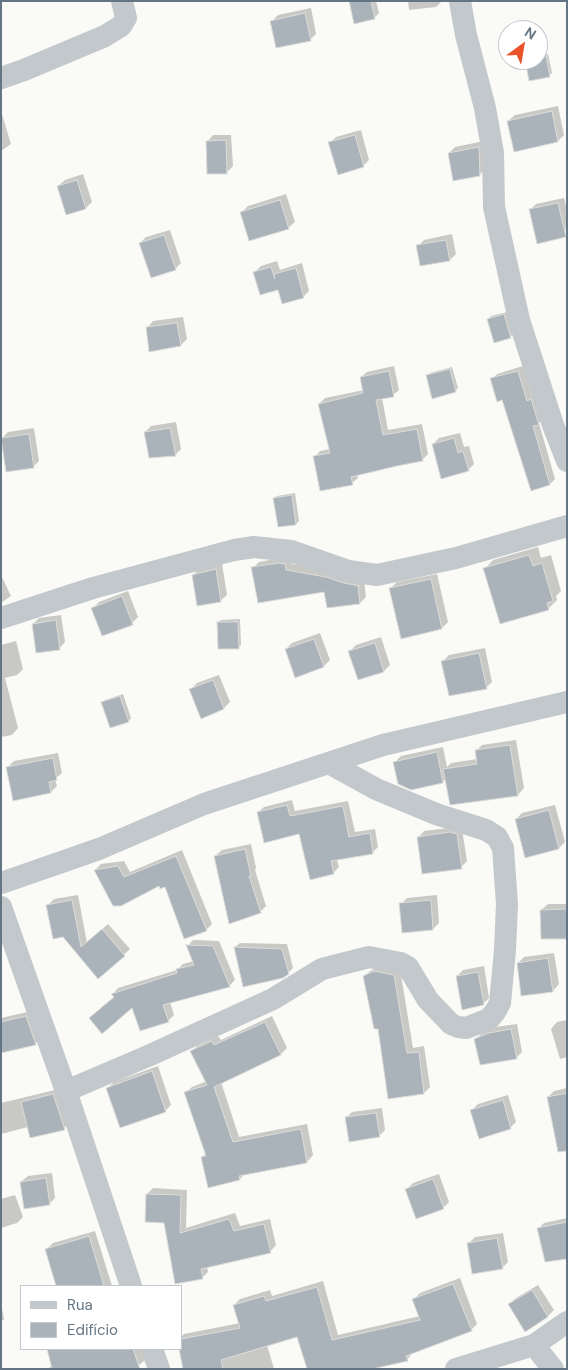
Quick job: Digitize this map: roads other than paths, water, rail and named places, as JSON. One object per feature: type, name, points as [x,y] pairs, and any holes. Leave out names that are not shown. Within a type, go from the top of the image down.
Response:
[{"type":"street","points":[[1,78],[105,36],[121,26],[126,18],[122,1]]},
{"type":"street","points":[[460,1],[466,35],[485,108],[493,153],[494,207],[519,320],[553,425],[567,461]]},
{"type":"street","points":[[1,618],[93,588],[241,549],[254,547],[291,551],[348,571],[377,575],[456,558],[567,526]]},
{"type":"street","points":[[1,883],[100,849],[204,804],[383,745],[567,702]]},
{"type":"street","points":[[66,1090],[148,1056],[273,999],[322,969],[369,957],[401,963],[408,968],[428,1000],[451,1024],[466,1028],[489,1019],[495,1012],[500,1003],[507,904],[503,848],[497,837],[486,830],[436,814],[376,789],[329,763]]},
{"type":"street","points":[[1,907],[66,1090],[131,1285]]},
{"type":"street","points":[[456,1369],[534,1345],[567,1322]]},
{"type":"street","points":[[534,1345],[553,1369]]},
{"type":"street","points":[[152,1350],[159,1369]]}]
